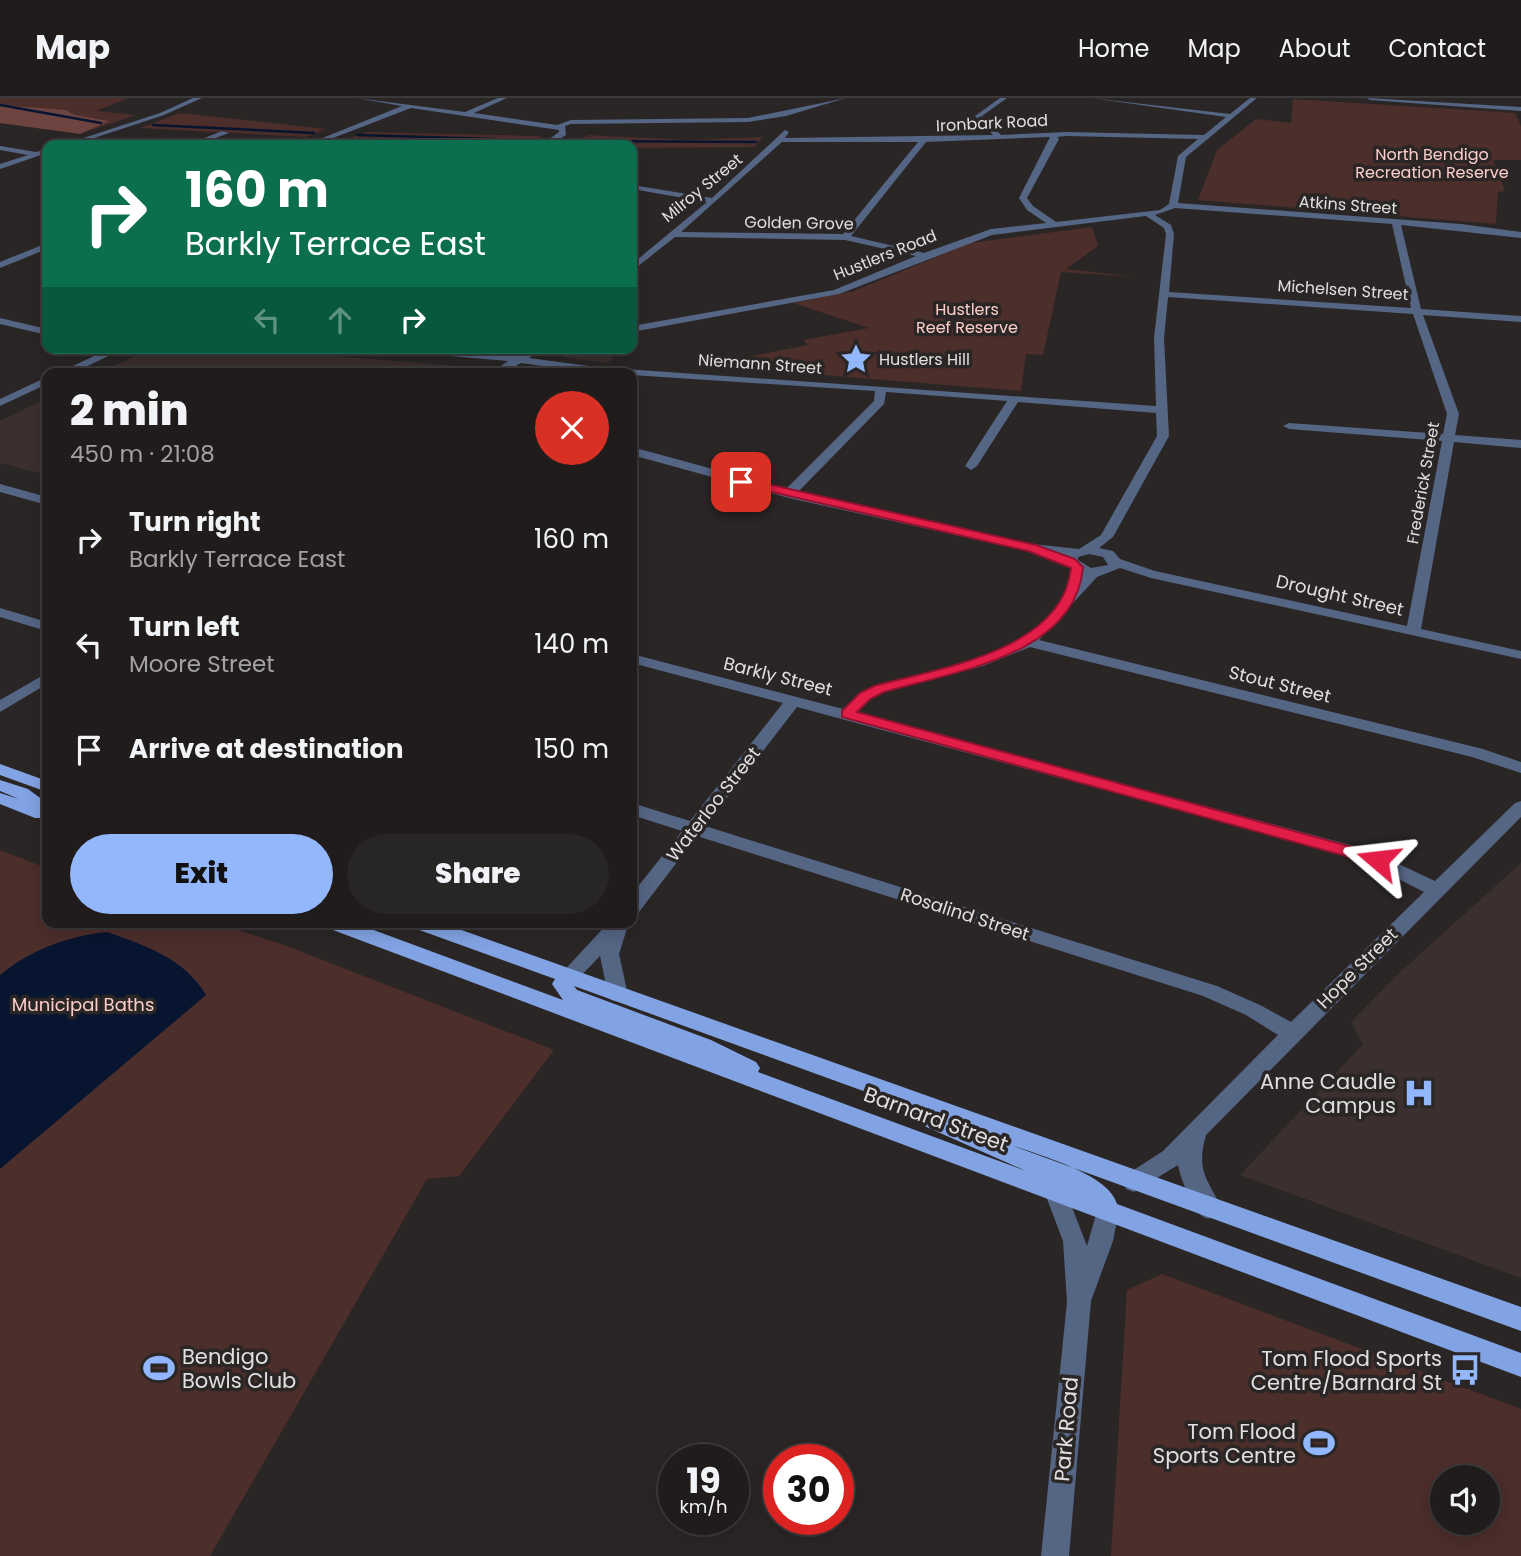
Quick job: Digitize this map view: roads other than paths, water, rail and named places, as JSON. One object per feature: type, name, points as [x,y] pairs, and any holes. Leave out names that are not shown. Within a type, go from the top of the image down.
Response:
[{"type":"main road","points":[[0,769],[42,785]]},
{"type":"main road","points":[[0,785],[22,793],[42,807]]},
{"type":"main road","points":[[0,798],[42,814]]},
{"type":"main road","name":"Barnard Street","points":[[348,928],[1521,1365]]},
{"type":"main road","name":"Barnard Street","points":[[434,928],[1134,1182],[1521,1319]]},
{"type":"main road","points":[[568,977],[562,984],[570,995],[728,1056],[791,1093]]},
{"type":"main road","points":[[840,1074],[983,1144],[1086,1184],[1104,1199],[1107,1210]]},
{"type":"street","points":[[81,140],[162,114],[199,98]]},
{"type":"street","points":[[359,98],[583,129],[769,119],[785,117],[844,98]]},
{"type":"street","points":[[468,113],[504,98]]},
{"type":"street","points":[[769,119],[844,98]]},
{"type":"street","points":[[998,136],[978,116],[1004,98]]},
{"type":"street","points":[[1094,98],[1233,116]]},
{"type":"street","points":[[1173,205],[1180,159],[1203,137],[1254,98]]},
{"type":"street","points":[[1370,98],[1521,108]]},
{"type":"street","points":[[1391,98],[1521,108]]},
{"type":"street","points":[[322,140],[412,105]]},
{"type":"street","points":[[782,105],[797,111]]},
{"type":"street","points":[[782,140],[785,117]]},
{"type":"street","points":[[769,119],[784,127]]},
{"type":"street","points":[[550,140],[564,126]]},
{"type":"street","points":[[557,140],[583,129]]},
{"type":"street","points":[[205,140],[225,133]]},
{"type":"street","points":[[1052,134],[1055,139],[1023,198],[1030,208],[1055,225]]},
{"type":"street","name":"Ironbark Road","points":[[782,140],[924,140],[1052,134],[1203,137]]},
{"type":"street","name":"Milroy Street","points":[[637,264],[782,140]]},
{"type":"street","points":[[845,237],[924,140]]},
{"type":"street","points":[[0,148],[42,154]]},
{"type":"street","points":[[0,167],[42,155]]},
{"type":"street","points":[[637,188],[710,200]]},
{"type":"street","name":"Hustlers Road","points":[[637,328],[836,292],[991,232],[1150,215],[1167,210],[1173,205]]},
{"type":"street","name":"Atkins Street","points":[[1173,205],[1396,222],[1521,235]]},
{"type":"street","points":[[1075,588],[1078,558],[1106,537],[1163,436],[1159,338],[1170,234],[1168,227],[1150,215]]},
{"type":"street","name":"Frederick Street","points":[[1396,222],[1417,311],[1453,414],[1413,632]]},
{"type":"street","name":"Golden Grove","points":[[671,234],[845,237],[925,256]]},
{"type":"street","points":[[0,265],[42,248]]},
{"type":"street","points":[[637,252],[649,253]]},
{"type":"street","name":"Michelsen Street","points":[[1163,293],[1521,319]]},
{"type":"street","points":[[0,321],[42,331]]},
{"type":"street","points":[[95,357],[99,354]]},
{"type":"street","points":[[73,368],[103,354]]},
{"type":"street","name":"Niemann Street","points":[[458,354],[522,360],[563,368]]},
{"type":"street","points":[[506,368],[530,354]]},
{"type":"street","points":[[518,368],[522,360]]},
{"type":"street","name":"Niemann Street","points":[[637,374],[881,388],[1163,410]]},
{"type":"street","points":[[0,403],[42,382]]},
{"type":"street","points":[[789,494],[880,402],[881,388]]},
{"type":"street","points":[[971,466],[1014,399]]},
{"type":"street","points":[[1289,426],[1521,444]]},
{"type":"street","points":[[637,452],[789,494],[1106,565]]},
{"type":"street","points":[[0,488],[42,500]]},
{"type":"street","points":[[1106,537],[1106,565]]},
{"type":"street","points":[[1078,558],[1106,565]]},
{"type":"street","points":[[847,714],[865,696],[879,689],[1001,654],[1028,642],[1048,624],[1075,588],[1106,565]]},
{"type":"street","name":"Drought Street","points":[[1106,565],[1521,655]]},
{"type":"street","points":[[0,612],[42,625]]},
{"type":"street","name":"Stout Street","points":[[1028,642],[1477,753],[1521,768]]},
{"type":"street","name":"Barkly Street","points":[[637,659],[1363,854],[1437,890]]},
{"type":"street","points":[[0,707],[42,681]]},
{"type":"street","points":[[0,715],[16,699]]},
{"type":"street","name":"Waterloo Street","points":[[637,901],[794,700]]},
{"type":"street","name":"Hope Street","points":[[1134,1182],[1162,1166],[1292,1033],[1521,807]]},
{"type":"street","name":"Rosalind Street","points":[[637,811],[1210,991],[1253,1010],[1292,1033]]},
{"type":"street","points":[[568,977],[615,928]]},
{"type":"street","points":[[617,928],[610,954],[618,995]]},
{"type":"street","points":[[1196,1131],[1188,1164],[1192,1178],[1210,1209]]},
{"type":"street","name":"Park Road","points":[[1055,1191],[1075,1241],[1079,1302],[1055,1556]]},
{"type":"street","name":"Park Road","points":[[1079,1302],[1101,1241],[1107,1210]]},
{"type":"water","name":"Municipal Baths","points":[[107,932],[150,948],[175,962],[197,982],[206,995],[0,1169],[0,975],[37,951],[78,937]]},
{"type":"waterway","points":[[0,105],[101,123]]},
{"type":"waterway","points":[[153,125],[314,133]]},
{"type":"waterway","points":[[358,135],[530,140]]},
{"type":"waterway","points":[[637,141],[756,142]]},
{"type":"place","name":"Hustlers Hill","points":[[856,359]]},
{"type":"place","name":"Anne Caudle Campus","points":[[1419,1093]]},
{"type":"place","name":"Bendigo Bowls Club","points":[[159,1368]]},
{"type":"place","name":"Tom Flood Sports Centre/Barnard St","points":[[1465,1370]]},
{"type":"place","name":"Tom Flood Sports Centre","points":[[1319,1443]]},
{"type":"park label","name":"North Bendigo Recreation Reserve","points":[[1432,163]]},
{"type":"park label","name":"Hustlers Reef Reserve","points":[[967,318]]}]
